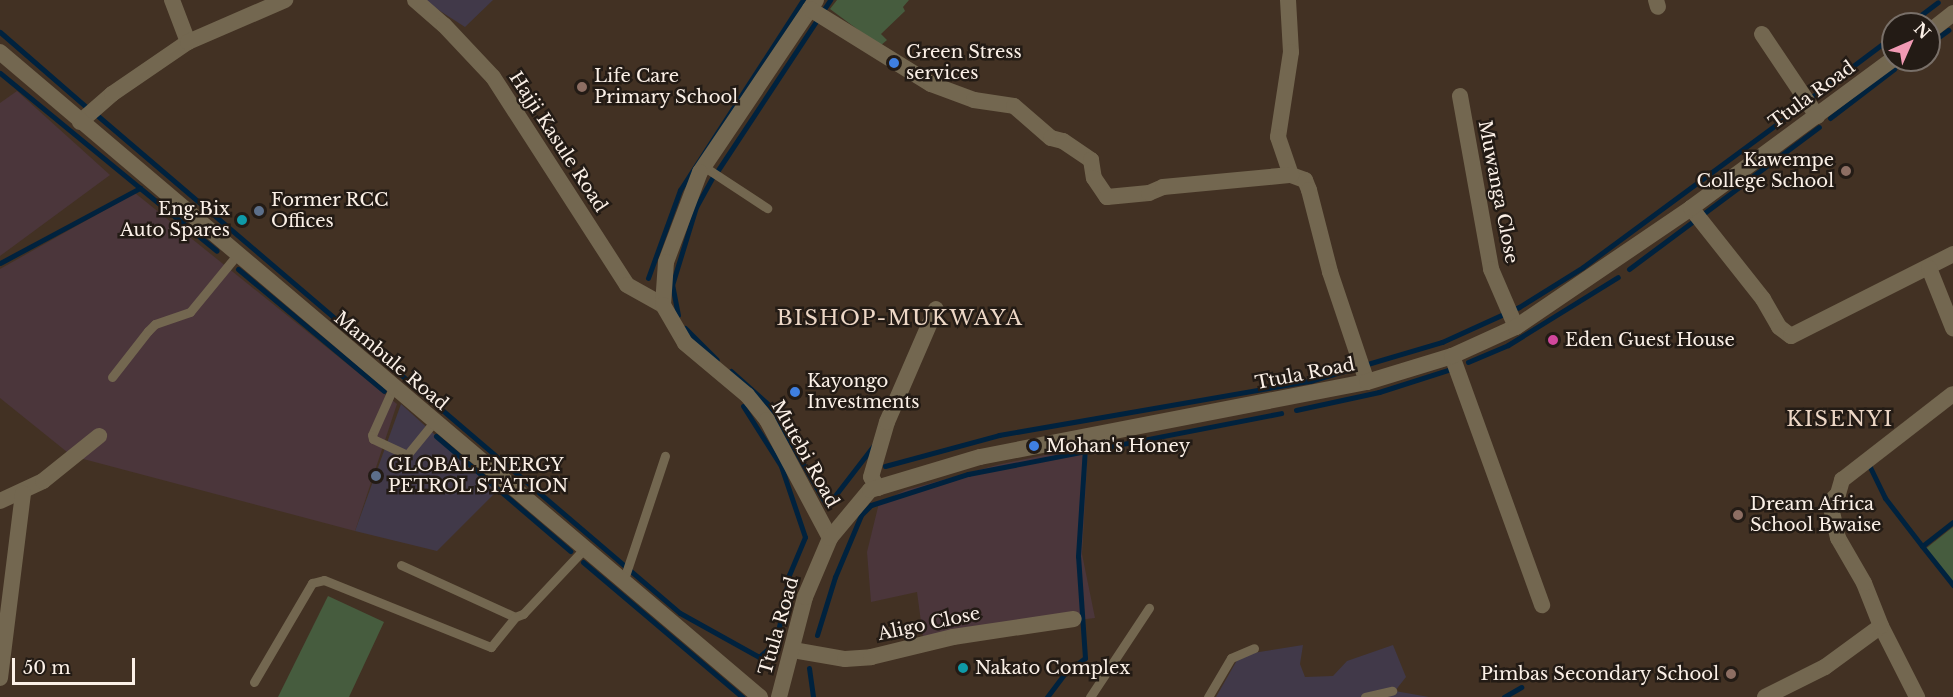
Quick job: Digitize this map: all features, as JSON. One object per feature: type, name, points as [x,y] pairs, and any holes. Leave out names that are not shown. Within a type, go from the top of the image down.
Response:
[{"type":"street","points":[[172,0],[188,42]]},
{"type":"street","points":[[80,122],[112,94],[188,42],[285,0]]},
{"type":"street","name":"Hajji Kasule Road","points":[[415,0],[444,25],[493,77],[627,285],[663,305]]},
{"type":"street","points":[[1288,0],[1291,52],[1278,137],[1292,175]]},
{"type":"street","points":[[663,305],[666,262],[688,197],[704,166],[813,4],[930,84],[974,100],[1014,106],[1051,138],[1063,141],[1091,160],[1094,178],[1107,197],[1149,194],[1163,187],[1292,175],[1305,180],[1330,272],[1367,381]]},
{"type":"street","points":[[1941,22],[1953,13]]},
{"type":"street","points":[[1762,34],[1817,116]]},
{"type":"street","name":"Mambule Road","points":[[0,52],[236,256],[760,697]]},
{"type":"street","name":"Ttula Road","points":[[779,697],[805,597],[830,538],[857,501],[878,488],[980,457],[1367,381],[1452,356],[1516,327],[1691,208],[1881,68]]},
{"type":"street","name":"Muwanga Close","points":[[1460,96],[1491,269],[1516,327]]},
{"type":"street","points":[[1691,208],[1763,299],[1779,327],[1791,336],[1953,254]]},
{"type":"street","points":[[1929,268],[1953,328]]},
{"type":"street","name":"Mutebi Road","points":[[663,305],[685,343],[747,394],[767,420],[830,538]]},
{"type":"street","points":[[878,488],[871,477],[887,422],[936,309]]},
{"type":"street","points":[[1452,356],[1542,605]]},
{"type":"street","points":[[1917,697],[1881,626],[1864,584],[1838,538],[1830,502],[1838,494],[1842,480],[1953,394]]},
{"type":"street","points":[[0,501],[23,492],[99,436]]},
{"type":"street","points":[[0,678],[23,492]]},
{"type":"street","name":"Aligo Close","points":[[793,650],[845,659],[871,657],[953,637],[1074,620]]},
{"type":"street","points":[[1766,697],[1825,667],[1881,626]]},
{"type":"lane","points":[[704,166],[767,208]]},
{"type":"lane","points":[[112,377],[155,324],[190,312],[236,256]]},
{"type":"lane","points":[[393,388],[372,435],[373,439],[407,455],[434,423]]},
{"type":"lane","points":[[623,582],[665,456]]},
{"type":"lane","points":[[254,682],[312,583],[324,580],[491,647],[515,617],[523,614],[584,549]]},
{"type":"lane","points":[[401,565],[515,617]]},
{"type":"lane","points":[[1090,697],[1149,608]]},
{"type":"lane","points":[[1208,697],[1231,658],[1254,648]]},
{"type":"lane","points":[[1365,697],[1392,691]]},
{"type":"shaded area","points":[[423,0],[493,0],[465,27]]},
{"type":"shaded area","points":[[17,91],[110,175],[0,256],[0,103]]},
{"type":"shaded area","points":[[135,193],[397,404],[355,531],[72,456],[0,398],[0,269]]},
{"type":"shaded area","points":[[401,404],[497,491],[437,551],[355,531]]},
{"type":"shaded area","points":[[1088,446],[1082,554],[1095,618],[923,637],[917,592],[871,602],[867,552],[879,503],[906,490],[997,465]]},
{"type":"shaded area","points":[[1303,645],[1300,664],[1305,677],[1333,676],[1347,661],[1393,645],[1406,677],[1395,691],[1429,697],[1216,697],[1240,655]]},
{"type":"green space","points":[[837,0],[909,0],[903,7],[905,11],[881,34],[887,40],[880,46],[830,9]]},
{"type":"green space","points":[[1953,527],[1953,584],[1924,550]]},
{"type":"green space","points":[[328,596],[384,622],[349,697],[278,697]]},
{"type":"waterway","points":[[648,278],[680,190],[803,0]]},
{"type":"waterway","points":[[718,170],[830,0]]},
{"type":"waterway","points":[[1925,12],[1938,2]]},
{"type":"waterway","points":[[1941,35],[1948,30]]},
{"type":"waterway","points":[[0,32],[85,106]]},
{"type":"waterway","points":[[1813,96],[1881,45]]},
{"type":"waterway","points":[[1830,118],[1890,72]]},
{"type":"waterway","points":[[0,73],[140,188]]},
{"type":"waterway","points":[[885,466],[999,435],[1310,381],[1442,342],[1519,307],[1583,267],[1803,105]]},
{"type":"waterway","points":[[98,116],[680,613],[759,657],[768,649],[779,627],[789,575],[805,537],[781,466],[743,406]]},
{"type":"waterway","points":[[1753,176],[1819,127]]},
{"type":"waterway","points":[[678,315],[672,285],[696,207],[712,178]]},
{"type":"waterway","points":[[1629,269],[1743,184]]},
{"type":"waterway","points":[[0,263],[140,188],[217,251]]},
{"type":"waterway","points":[[238,269],[384,391]]},
{"type":"waterway","points":[[1468,362],[1508,345],[1618,277]]},
{"type":"waterway","points":[[685,328],[717,360]]},
{"type":"waterway","points":[[1296,410],[1379,392],[1451,369]]},
{"type":"waterway","points":[[731,371],[770,406],[827,506],[874,445]]},
{"type":"waterway","points":[[817,635],[835,577],[861,515],[871,505],[968,474],[1281,413]]},
{"type":"waterway","points":[[436,436],[570,551]]},
{"type":"waterway","points":[[1047,697],[1065,673],[1085,658],[1078,556],[1085,449]]},
{"type":"waterway","points":[[1868,463],[1885,498],[1922,546]]},
{"type":"waterway","points":[[1953,522],[1922,546],[1953,585]]},
{"type":"waterway","points":[[583,562],[742,697]]},
{"type":"waterway","points":[[809,668],[813,697]]},
{"type":"waterway","points":[[1504,697],[1521,687]]},
{"type":"place","name":"Green Stress services","points":[[894,63]]},
{"type":"place","name":"Life Care Primary School","points":[[582,87]]},
{"type":"place","name":"Kawempe College School","points":[[1846,171]]},
{"type":"place","name":"Former RCC Offices","points":[[259,211]]},
{"type":"place","name":"Eng.Bix Auto Spares","points":[[242,220]]},
{"type":"place","name":"Eden Guest House","points":[[1553,340]]},
{"type":"place","name":"Kayongo Investments","points":[[795,392]]},
{"type":"place","name":"Mohan's Honey","points":[[1034,446]]},
{"type":"place","name":"GLOBAL ENERGY PETROL STATION","points":[[376,476]]},
{"type":"place","name":"Dream Africa School Bwaise","points":[[1738,515]]},
{"type":"place","name":"Nakato Complex","points":[[963,668]]},
{"type":"place","name":"Pimbas Secondary School","points":[[1731,674]]},
{"type":"district","name":"BISHOP-MUKWAYA","points":[[900,318]]},
{"type":"district","name":"KISENYI","points":[[1840,419]]}]
